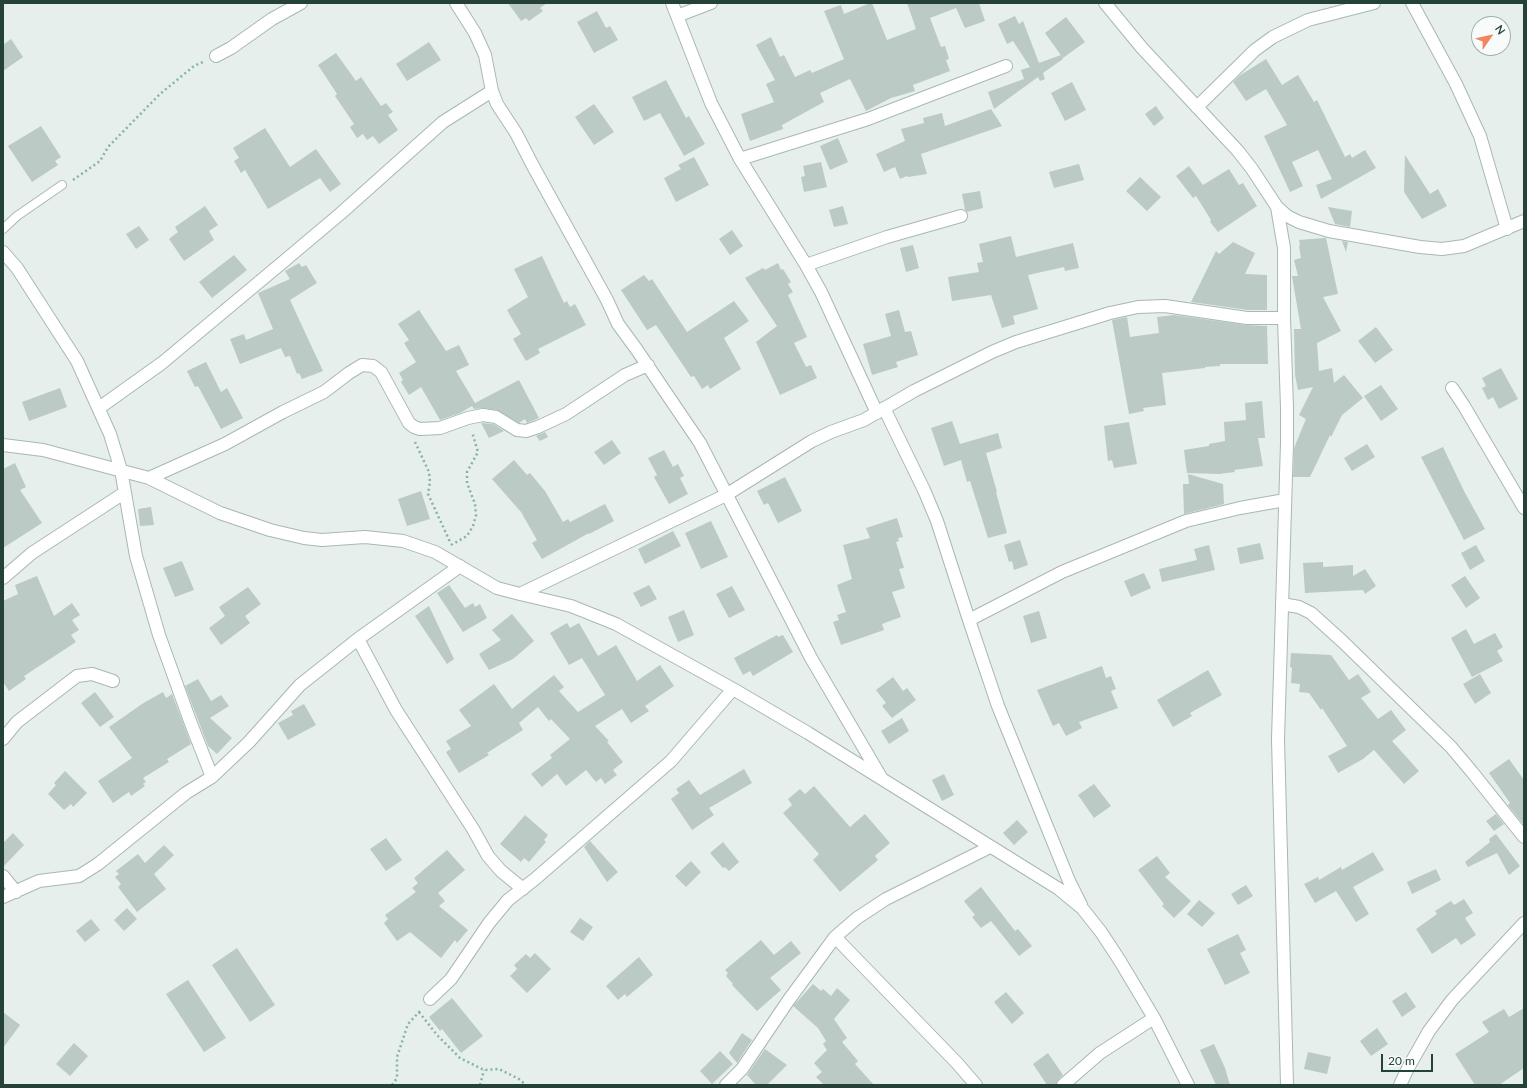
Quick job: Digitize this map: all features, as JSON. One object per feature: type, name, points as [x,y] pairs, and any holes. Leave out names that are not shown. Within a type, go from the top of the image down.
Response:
[{"type":"street","points":[[216,56],[231,48],[272,19],[301,3]]},
{"type":"street","points":[[456,3],[475,33],[485,55],[492,91],[497,104],[516,133],[532,166],[607,300],[618,324],[648,365],[700,443],[811,658],[884,781]]},
{"type":"street","points":[[672,3],[711,103],[740,159],[806,265],[821,292],[880,411],[924,490],[937,521],[998,706],[1069,881],[1082,908],[1116,955],[1154,1018],[1188,1085]]},
{"type":"street","points":[[677,16],[712,3]]},
{"type":"street","points":[[1105,3],[1142,48],[1252,169],[1277,207],[1287,216],[1299,222],[1329,231],[1420,247],[1442,249],[1464,246],[1524,221]]},
{"type":"street","points":[[1197,107],[1255,50],[1273,37],[1308,20],[1374,3]]},
{"type":"street","points":[[1412,3],[1456,84],[1480,136],[1507,229]]},
{"type":"street","points":[[740,159],[868,119],[1006,66]]},
{"type":"street","points":[[99,408],[162,363],[340,214],[443,122],[492,91]]},
{"type":"street","points":[[1277,207],[1284,248],[1284,318],[1287,422],[1278,739],[1287,1085]]},
{"type":"street","points":[[806,265],[887,237],[961,216]]},
{"type":"street","points":[[3,252],[17,268],[77,360],[110,434],[121,470],[136,556],[158,635],[212,777]]},
{"type":"street","points":[[520,594],[726,495],[812,441],[831,432],[864,420],[914,391],[1004,347],[1110,313],[1138,307],[1165,306],[1247,318],[1284,318]]},
{"type":"street","points":[[149,478],[225,444],[283,412],[324,392],[349,373],[362,366],[373,366],[381,372],[409,423],[414,427],[420,429],[440,428],[468,418],[483,415],[496,416],[517,430],[526,430],[538,427],[566,414],[625,375],[648,365]]},
{"type":"street","points":[[1452,388],[1524,508]]},
{"type":"street","points":[[3,445],[43,450],[149,478],[220,513],[270,530],[304,538],[322,540],[365,537],[403,542],[435,552],[498,588],[571,606],[616,624],[733,689],[808,733],[1059,889],[1082,908]]},
{"type":"street","points":[[3,578],[32,553],[124,493]]},
{"type":"street","points":[[969,620],[1062,572],[1186,521],[1240,508],[1285,500]]},
{"type":"street","points":[[3,897],[39,881],[79,876],[98,864],[186,794],[212,777],[249,742],[300,685],[358,639],[460,566]]},
{"type":"street","points":[[1282,604],[1299,607],[1311,613],[1342,641],[1451,747],[1524,837]]},
{"type":"street","points":[[358,639],[396,710],[473,829],[488,856],[501,871],[523,889]]},
{"type":"street","points":[[3,739],[17,722],[77,676],[92,674],[113,681]]},
{"type":"street","points":[[430,999],[451,979],[489,923],[508,900],[523,889],[590,830],[638,791],[671,761],[733,689]]},
{"type":"street","points":[[726,1085],[742,1069],[788,1001],[835,937],[857,918],[886,899],[990,847]]},
{"type":"street","points":[[3,876],[16,892]]},
{"type":"street","points":[[1400,1085],[1429,1031],[1452,1000],[1524,923]]},
{"type":"street","points":[[835,937],[957,1063],[976,1085]]},
{"type":"street","points":[[1063,1085],[1100,1053],[1154,1018]]},
{"type":"lane","points":[[3,229],[17,216],[62,185]]},
{"type":"path","points":[[62,185],[75,180],[100,162],[108,148],[160,94],[194,66],[216,56]]},
{"type":"path","points":[[435,552],[467,536],[473,526],[476,515],[467,483],[467,472],[478,452],[468,418]]},
{"type":"path","points":[[409,423],[414,440],[429,472],[430,482],[428,494],[451,544]]},
{"type":"path","points":[[392,1085],[397,1078],[397,1057],[408,1024],[430,999]]},
{"type":"path","points":[[419,1012],[437,1035],[460,1058],[484,1070],[498,1069],[519,1079],[526,1085]]},
{"type":"path","points":[[480,1085],[484,1070]]},
{"type":"building","points":[[508,3],[547,3],[540,8],[543,11],[529,21],[526,18],[521,21]]},
{"type":"building","points":[[872,3],[887,40],[916,29],[907,3],[979,3],[985,21],[965,28],[956,8],[930,18],[941,47],[945,46],[949,59],[946,60],[950,71],[913,85],[915,91],[891,98],[866,111],[850,79],[820,93],[824,102],[782,125],[783,129],[750,141],[741,114],[774,102],[766,84],[775,80],[756,45],[771,37],[780,57],[784,55],[795,77],[810,70],[812,73],[844,59],[824,11],[841,5],[844,14]]},
{"type":"building","points":[[597,11],[606,28],[610,26],[618,40],[594,53],[577,22]]},
{"type":"building","points":[[1015,16],[1019,24],[1023,21],[1039,63],[1061,55],[1063,59],[1043,73],[1045,79],[1040,81],[1038,77],[994,109],[988,92],[1024,79],[1021,70],[1030,67],[1013,41],[1007,44],[998,24]]},
{"type":"building","points":[[1066,17],[1085,42],[1063,58],[1045,33]]},
{"type":"building","points":[[11,39],[23,57],[3,71],[3,45]]},
{"type":"building","points":[[429,42],[441,60],[407,81],[396,64]]},
{"type":"building","points":[[336,53],[356,81],[361,77],[381,106],[386,103],[393,112],[388,115],[398,130],[379,144],[373,136],[367,140],[363,134],[357,138],[350,127],[354,124],[335,96],[337,94],[318,65]]},
{"type":"building","points":[[1266,59],[1282,85],[1298,75],[1314,102],[1317,100],[1345,157],[1350,154],[1352,158],[1365,150],[1376,168],[1321,199],[1316,185],[1332,179],[1318,150],[1292,162],[1303,186],[1290,192],[1264,136],[1287,125],[1266,89],[1246,101],[1233,82],[1239,76]]},
{"type":"building","points":[[666,80],[686,118],[689,116],[705,144],[684,156],[660,113],[644,121],[632,97]]},
{"type":"building","points":[[1072,82],[1086,110],[1065,121],[1051,93]]},
{"type":"building","points":[[594,104],[614,132],[594,145],[575,117]]},
{"type":"building","points":[[1156,106],[1164,118],[1154,126],[1145,114]]},
{"type":"building","points":[[991,109],[1002,126],[921,154],[927,174],[907,176],[900,179],[895,167],[884,172],[876,154],[905,141],[901,129],[924,123],[923,118],[942,113],[945,126]]},
{"type":"building","points":[[41,126],[61,157],[55,161],[58,165],[32,182],[8,146]]},
{"type":"building","points":[[265,128],[290,167],[316,149],[341,184],[330,192],[320,178],[268,209],[245,170],[241,173],[234,161],[239,158],[233,148]]},
{"type":"building","points":[[838,138],[848,162],[830,170],[820,146]]},
{"type":"building","points":[[1405,155],[1430,194],[1438,189],[1447,206],[1422,219],[1404,192]]},
{"type":"building","points":[[694,157],[709,185],[676,202],[664,178],[681,169],[678,165]]},
{"type":"building","points":[[821,162],[827,187],[804,192],[801,177],[805,176],[803,166]]},
{"type":"building","points":[[1079,164],[1084,180],[1054,188],[1049,172]]},
{"type":"building","points":[[1189,166],[1203,185],[1229,169],[1239,185],[1243,183],[1257,206],[1218,232],[1210,222],[1211,220],[1196,196],[1193,198],[1176,176]]},
{"type":"building","points":[[1140,177],[1161,197],[1147,211],[1126,191]]},
{"type":"building","points":[[980,191],[983,208],[967,212],[965,210],[962,194]]},
{"type":"building","points":[[205,206],[218,225],[209,231],[214,240],[184,261],[169,239],[178,232],[175,227]]},
{"type":"building","points":[[843,206],[848,224],[834,227],[829,210]]},
{"type":"building","points":[[1328,207],[1352,211],[1350,227],[1335,224]]},
{"type":"building","points":[[139,226],[149,240],[136,249],[126,234]]},
{"type":"building","points":[[732,230],[743,246],[730,255],[719,239]]},
{"type":"building","points":[[1011,236],[1016,257],[1073,243],[1079,268],[1065,271],[1064,267],[1028,275],[1038,309],[1013,316],[1015,324],[1002,328],[991,295],[952,301],[948,277],[979,272],[977,263],[983,262],[979,244]]},
{"type":"building","points":[[1326,238],[1338,294],[1323,297],[1341,331],[1317,343],[1319,371],[1332,368],[1334,383],[1344,375],[1363,398],[1342,415],[1331,437],[1330,435],[1310,477],[1293,477],[1294,448],[1306,419],[1299,415],[1313,387],[1298,390],[1295,375],[1294,329],[1301,329],[1292,276],[1298,276],[1294,260],[1301,258],[1299,240]]},
{"type":"building","points":[[1342,241],[1348,242],[1346,252]]},
{"type":"building","points":[[1233,242],[1255,253],[1245,274],[1267,275],[1267,310],[1248,310],[1191,302],[1216,251],[1219,254]]},
{"type":"building","points":[[913,245],[919,268],[906,272],[900,248]]},
{"type":"building","points":[[234,255],[247,270],[212,298],[199,282]]},
{"type":"building","points":[[542,256],[564,303],[567,301],[570,307],[575,304],[586,325],[538,349],[540,353],[526,361],[513,339],[521,334],[507,310],[528,297],[514,269]]},
{"type":"building","points":[[299,263],[302,267],[306,265],[317,283],[290,300],[323,371],[302,379],[299,373],[297,374],[290,356],[285,357],[281,348],[240,364],[230,339],[244,334],[246,340],[273,329],[258,293],[290,279],[285,271]]},
{"type":"building","points":[[778,263],[781,270],[783,269],[791,282],[788,284],[793,292],[788,295],[807,337],[794,343],[806,367],[811,365],[817,378],[780,395],[756,342],[777,326],[745,278],[763,268],[765,270]]},
{"type":"building","points":[[644,275],[649,281],[652,279],[687,332],[734,301],[749,321],[724,338],[741,369],[710,389],[708,385],[702,389],[694,376],[691,377],[656,325],[647,330],[621,290]]},
{"type":"building","points":[[419,310],[446,351],[459,345],[469,365],[456,371],[475,403],[519,380],[539,418],[527,423],[525,419],[519,423],[497,410],[484,408],[474,409],[472,406],[460,413],[440,420],[421,387],[409,395],[401,382],[403,380],[399,373],[416,362],[404,343],[409,340],[398,324]]},
{"type":"building","points":[[899,310],[905,332],[911,331],[918,355],[896,362],[898,367],[872,375],[863,344],[891,336],[885,314]]},
{"type":"building","points":[[1174,315],[1246,325],[1267,326],[1268,364],[1220,364],[1220,366],[1162,373],[1166,405],[1143,408],[1144,411],[1129,414],[1112,320],[1127,317],[1130,337],[1159,333],[1157,317]]},
{"type":"building","points":[[1376,327],[1393,350],[1375,363],[1358,341]]},
{"type":"building","points":[[206,362],[221,392],[227,388],[243,418],[221,429],[198,386],[195,387],[187,371]]},
{"type":"building","points":[[1501,368],[1518,399],[1499,409],[1493,397],[1488,400],[1482,388],[1486,386],[1482,378]]},
{"type":"building","points":[[1381,385],[1398,409],[1381,421],[1364,396]]},
{"type":"building","points":[[60,388],[67,407],[29,421],[22,402]]},
{"type":"building","points":[[1262,401],[1265,438],[1258,438],[1263,466],[1234,470],[1235,472],[1219,474],[1187,473],[1184,450],[1209,446],[1209,444],[1225,441],[1224,422],[1246,420],[1245,403]]},
{"type":"building","points":[[952,421],[960,444],[998,433],[1002,448],[986,453],[1007,533],[988,538],[970,481],[967,482],[961,460],[944,466],[931,428]]},
{"type":"building","points":[[1129,422],[1137,464],[1114,468],[1112,460],[1108,461],[1104,426]]},
{"type":"building","points":[[481,423],[493,424],[504,431],[489,438]]},
{"type":"building","points":[[545,432],[548,437],[540,441],[536,436]]},
{"type":"building","points":[[612,440],[621,453],[604,465],[594,452]]},
{"type":"building","points":[[1367,444],[1375,457],[1352,471],[1344,458]]},
{"type":"building","points":[[1443,447],[1464,491],[1485,529],[1464,540],[1421,457]]},
{"type":"building","points":[[664,450],[673,467],[678,464],[684,476],[680,478],[688,494],[669,504],[654,477],[657,475],[648,458]]},
{"type":"building","points":[[514,460],[527,475],[530,473],[545,491],[563,522],[568,519],[570,522],[605,504],[614,521],[542,559],[532,543],[537,540],[521,512],[492,479]]},
{"type":"building","points":[[15,463],[26,487],[20,490],[42,523],[3,548],[3,469]]},
{"type":"building","points":[[1188,474],[1223,484],[1224,504],[1184,514],[1183,484],[1189,484]]},
{"type":"building","points":[[785,477],[802,511],[778,523],[768,503],[764,505],[757,491]]},
{"type":"building","points":[[421,491],[430,519],[407,526],[398,499]]},
{"type":"building","points":[[151,507],[154,525],[140,526],[138,509]]},
{"type":"building","points":[[897,518],[903,537],[898,538],[899,541],[896,542],[904,568],[899,569],[905,588],[892,592],[901,617],[882,624],[884,630],[841,645],[833,622],[839,620],[837,615],[846,612],[837,585],[852,579],[843,545],[870,538],[866,528]]},
{"type":"building","points":[[711,521],[728,557],[701,569],[685,533]]},
{"type":"building","points":[[673,531],[681,546],[645,564],[638,549]]},
{"type":"building","points":[[1020,540],[1028,565],[1014,570],[1012,561],[1009,562],[1004,545]]},
{"type":"building","points":[[1260,543],[1264,559],[1240,564],[1237,548]]},
{"type":"building","points":[[1209,545],[1215,570],[1162,582],[1159,569],[1197,560],[1194,549]]},
{"type":"building","points":[[1476,545],[1485,561],[1470,570],[1461,553]]},
{"type":"building","points":[[182,561],[194,590],[175,597],[163,568]]},
{"type":"building","points":[[1323,562],[1323,567],[1353,565],[1353,576],[1365,569],[1376,586],[1365,594],[1363,590],[1305,593],[1303,563]]},
{"type":"building","points":[[1144,573],[1151,588],[1131,597],[1124,581]]},
{"type":"building","points":[[37,576],[54,616],[72,603],[80,615],[72,620],[79,630],[71,635],[76,642],[24,676],[26,679],[9,691],[3,682],[3,601],[18,594],[15,585]]},
{"type":"building","points":[[1465,576],[1480,598],[1466,608],[1451,585]]},
{"type":"building","points":[[449,585],[465,608],[473,603],[475,607],[480,604],[487,618],[463,632],[437,593]]},
{"type":"building","points":[[649,585],[657,599],[641,607],[633,593]]},
{"type":"building","points":[[732,586],[745,610],[729,618],[716,594]]},
{"type":"building","points":[[248,587],[261,604],[245,616],[250,623],[221,645],[209,628],[225,616],[219,607]]},
{"type":"building","points":[[429,606],[454,659],[447,664],[415,616]]},
{"type":"building","points":[[684,610],[694,635],[678,642],[668,617]]},
{"type":"building","points":[[1039,611],[1047,638],[1031,643],[1023,616]]},
{"type":"building","points":[[512,614],[534,641],[513,659],[489,670],[479,654],[501,640],[492,630]]},
{"type":"building","points":[[567,623],[570,628],[579,623],[598,656],[616,645],[637,681],[660,665],[674,686],[645,706],[649,711],[631,723],[622,709],[595,726],[609,741],[607,742],[623,762],[613,770],[617,775],[605,784],[601,778],[596,782],[586,770],[566,786],[557,774],[542,787],[531,774],[552,758],[550,755],[570,739],[551,719],[549,721],[538,707],[519,723],[523,730],[487,753],[489,755],[459,773],[446,752],[451,749],[446,741],[471,726],[459,710],[494,684],[512,709],[554,675],[564,687],[559,691],[578,712],[605,695],[582,658],[569,665],[550,633]]},
{"type":"building","points":[[1466,629],[1474,644],[1495,633],[1503,647],[1497,651],[1503,661],[1472,677],[1451,638]]},
{"type":"building","points":[[777,635],[778,637],[783,635],[793,652],[753,676],[750,671],[743,675],[734,658]]},
{"type":"building","points":[[1291,653],[1331,655],[1349,680],[1358,674],[1371,692],[1361,698],[1378,719],[1391,710],[1406,730],[1392,741],[1419,771],[1404,784],[1374,750],[1363,759],[1338,773],[1328,756],[1347,746],[1322,708],[1321,710],[1309,693],[1299,692],[1300,684],[1291,683]]},
{"type":"building","points":[[1102,666],[1106,678],[1111,676],[1116,689],[1111,691],[1118,708],[1079,722],[1082,728],[1066,736],[1059,723],[1053,726],[1037,690]]},
{"type":"building","points":[[1208,670],[1222,695],[1190,713],[1192,716],[1173,727],[1157,700]]},
{"type":"building","points":[[1480,674],[1491,693],[1475,704],[1463,684]]},
{"type":"building","points":[[893,677],[903,691],[907,688],[916,700],[892,718],[882,706],[886,703],[876,690]]},
{"type":"building","points":[[198,679],[211,701],[221,695],[229,706],[210,718],[232,738],[217,754],[208,746],[185,686]]},
{"type":"building","points":[[95,692],[114,717],[100,727],[81,703]]},
{"type":"building","points":[[163,692],[166,698],[172,694],[191,744],[167,759],[169,762],[143,778],[146,782],[143,784],[145,786],[131,796],[129,792],[113,803],[98,781],[132,758],[109,727],[142,704]]},
{"type":"building","points":[[304,704],[316,725],[288,740],[278,723],[293,715],[291,711]]},
{"type":"building","points":[[902,718],[909,731],[889,744],[881,731]]},
{"type":"building","points":[[1509,759],[1524,780],[1524,825],[1508,805],[1510,803],[1489,773]]},
{"type":"building","points":[[744,769],[752,783],[709,808],[714,815],[692,830],[671,799],[679,793],[676,789],[689,780],[700,795]]},
{"type":"building","points":[[65,771],[87,793],[73,807],[71,804],[64,810],[48,794],[56,785],[54,783]]},
{"type":"building","points":[[944,774],[954,795],[942,801],[932,780]]},
{"type":"building","points":[[1094,784],[1111,806],[1094,818],[1078,795]]},
{"type":"building","points":[[814,786],[850,827],[865,814],[890,843],[875,856],[878,860],[840,892],[813,860],[819,854],[783,813],[792,805],[788,799],[800,789],[805,794]]},
{"type":"building","points":[[1496,814],[1504,824],[1494,831],[1486,821]]},
{"type":"building","points":[[525,815],[548,835],[544,840],[546,842],[529,862],[524,858],[521,862],[500,844]]},
{"type":"building","points":[[1017,820],[1028,832],[1014,845],[1003,833]]},
{"type":"building","points":[[13,833],[24,845],[3,867],[3,843]]},
{"type":"building","points":[[1496,834],[1520,866],[1509,875],[1497,853],[1468,867],[1465,862],[1490,842],[1489,839]]},
{"type":"building","points":[[386,838],[402,860],[386,871],[370,849]]},
{"type":"building","points":[[590,841],[618,872],[607,882],[584,847]]},
{"type":"building","points":[[723,842],[739,862],[729,871],[725,867],[723,868],[710,853]]},
{"type":"building","points":[[164,845],[174,855],[154,874],[166,889],[137,912],[118,887],[121,884],[115,877],[119,874],[116,871],[138,854],[145,863]]},
{"type":"building","points":[[447,850],[465,870],[438,893],[445,901],[439,906],[468,930],[457,943],[455,940],[441,958],[410,932],[397,941],[384,923],[388,919],[385,915],[416,892],[412,888],[418,883],[414,878]]},
{"type":"building","points":[[1373,852],[1384,870],[1353,887],[1369,914],[1356,922],[1336,891],[1315,903],[1304,884],[1318,877],[1319,880],[1341,867],[1342,870]]},
{"type":"building","points":[[1157,856],[1170,873],[1165,877],[1191,901],[1174,918],[1162,906],[1164,904],[1138,870]]},
{"type":"building","points":[[691,861],[701,872],[686,887],[675,876]]},
{"type":"building","points":[[1436,869],[1441,880],[1412,894],[1407,882]]},
{"type":"building","points":[[1246,885],[1253,896],[1238,905],[1231,894]]},
{"type":"building","points":[[981,887],[1015,931],[1018,929],[1032,946],[1019,956],[991,921],[981,928],[972,917],[975,915],[964,901]]},
{"type":"building","points":[[1464,899],[1473,913],[1465,918],[1476,935],[1461,945],[1456,938],[1432,954],[1416,929],[1437,914],[1435,911],[1451,901],[1454,905]]},
{"type":"building","points":[[1199,900],[1215,913],[1202,927],[1187,914]]},
{"type":"building","points":[[127,908],[137,919],[124,931],[114,920]]},
{"type":"building","points":[[580,918],[593,927],[583,941],[570,932]]},
{"type":"building","points":[[91,919],[100,930],[85,942],[76,931]]},
{"type":"building","points":[[1238,934],[1246,950],[1240,953],[1250,973],[1225,985],[1207,949]]},
{"type":"building","points":[[761,940],[774,955],[791,941],[801,953],[770,978],[781,990],[757,1011],[732,985],[733,984],[726,976],[728,973],[725,970]]},
{"type":"building","points":[[237,948],[275,1005],[250,1022],[212,965]]},
{"type":"building","points":[[535,953],[551,969],[527,993],[510,976],[517,969],[514,965],[526,954],[530,958]]},
{"type":"building","points":[[639,957],[653,975],[627,997],[625,994],[618,1000],[606,986]]},
{"type":"building","points":[[188,980],[226,1038],[204,1052],[166,994]]},
{"type":"building","points":[[813,984],[821,991],[823,989],[831,996],[837,988],[850,1000],[834,1019],[847,1038],[842,1042],[858,1061],[855,1064],[874,1085],[824,1085],[816,1077],[822,1072],[814,1063],[827,1050],[823,1044],[826,1041],[818,1028],[793,1006]]},
{"type":"building","points":[[1006,992],[1024,1013],[1012,1024],[994,1002]]},
{"type":"building","points":[[1406,992],[1416,1007],[1402,1017],[1392,1001]]},
{"type":"building","points":[[452,998],[483,1036],[461,1053],[442,1029],[440,1031],[429,1017]]},
{"type":"building","points":[[1524,1008],[1524,1068],[1499,1085],[1475,1085],[1455,1054],[1489,1032],[1482,1022],[1504,1009],[1509,1017]]},
{"type":"building","points":[[3,1012],[20,1025],[3,1048]]},
{"type":"building","points":[[1377,1028],[1388,1044],[1371,1056],[1360,1041]]},
{"type":"building","points":[[742,1033],[752,1040],[737,1063],[729,1053]]},
{"type":"building","points":[[74,1043],[88,1056],[70,1076],[56,1064]]},
{"type":"building","points":[[1214,1044],[1225,1068],[1230,1085],[1216,1085],[1200,1050]]},
{"type":"building","points":[[765,1049],[787,1065],[767,1085],[756,1085],[747,1075]]},
{"type":"building","points":[[720,1051],[733,1064],[712,1084],[700,1071]]},
{"type":"building","points":[[1308,1052],[1331,1057],[1327,1074],[1304,1069]]},
{"type":"building","points":[[1048,1053],[1063,1075],[1058,1080],[1056,1085],[1047,1085],[1033,1064]]}]
